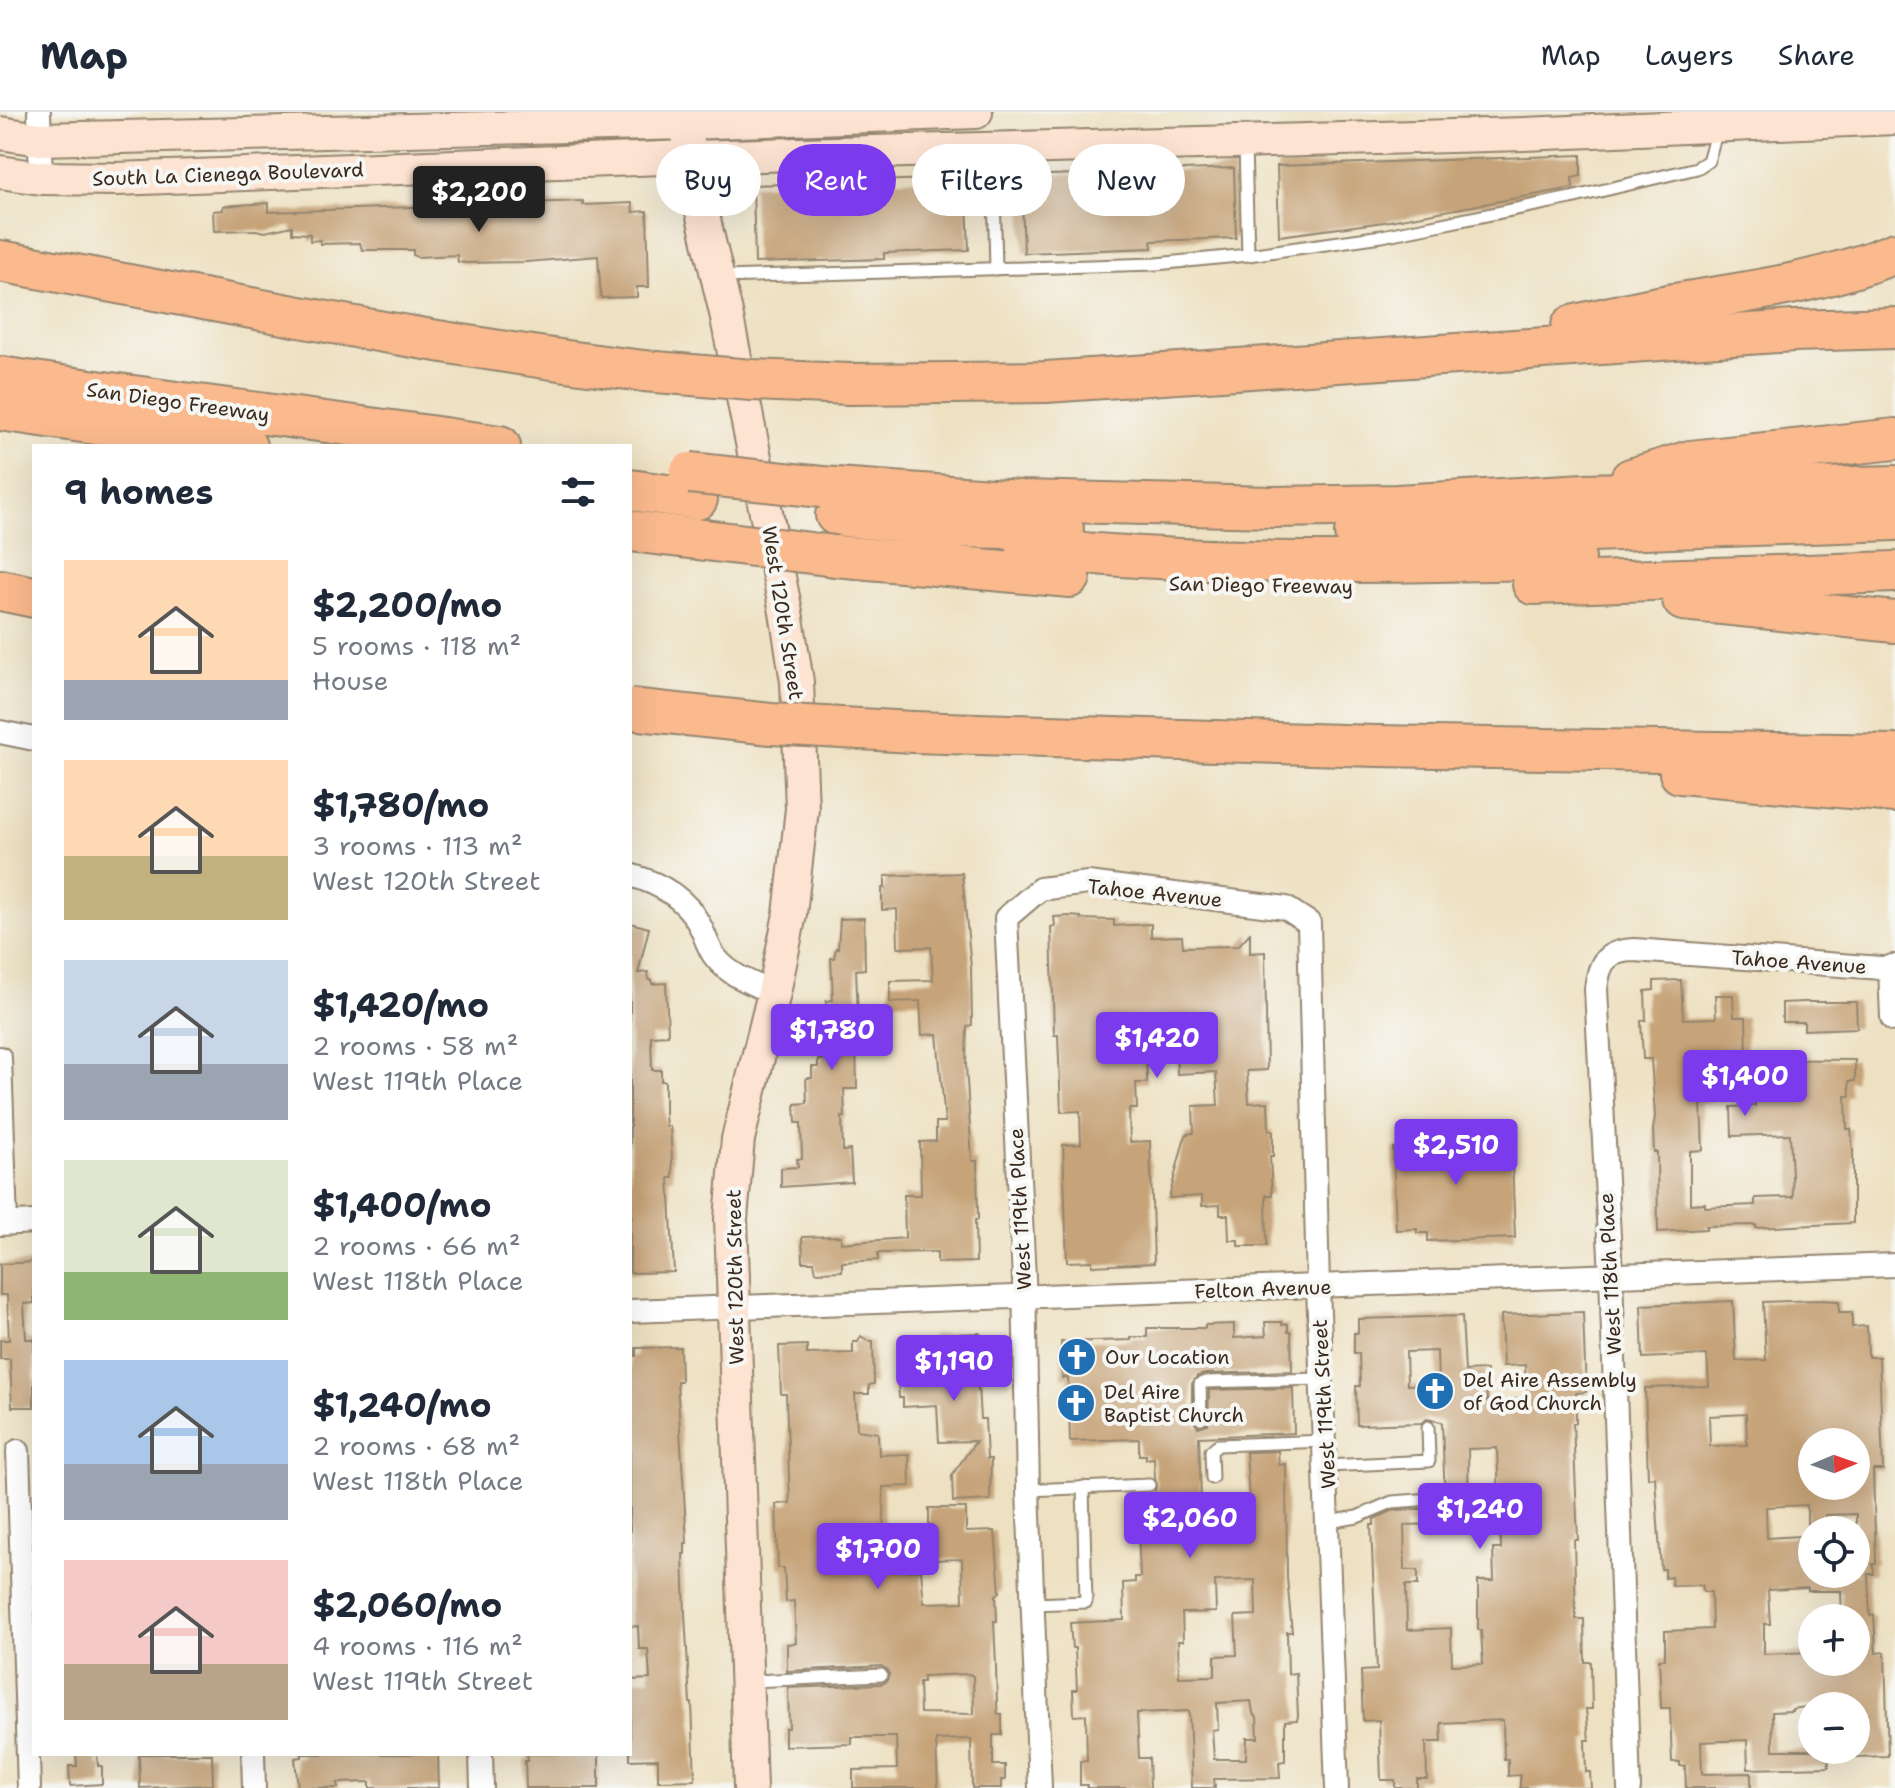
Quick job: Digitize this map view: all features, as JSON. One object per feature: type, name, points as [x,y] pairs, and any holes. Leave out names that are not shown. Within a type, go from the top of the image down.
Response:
[{"type":"highway","points":[[1431,356],[1669,305],[1784,287],[1839,274],[1895,253]]},
{"type":"highway","points":[[0,261],[412,337],[558,360],[752,380],[850,384],[1046,382],[1793,331],[1895,328]]},
{"type":"highway","points":[[0,350],[153,374],[193,406]]},
{"type":"highway","name":"San Diego Freeway","points":[[0,377],[193,406],[339,422],[487,444]]},
{"type":"highway","points":[[0,399],[303,444]]},
{"type":"highway","points":[[0,410],[232,444]]},
{"type":"highway","points":[[0,434],[67,444]]},
{"type":"highway","points":[[1585,494],[1690,461],[1895,439]]},
{"type":"highway","name":"San Diego Freeway","points":[[632,466],[698,507],[828,521],[1020,501],[1273,507],[1397,505],[1585,494],[1895,486]]},
{"type":"highway","points":[[632,490],[698,507]]},
{"type":"highway","points":[[632,504],[698,507]]},
{"type":"highway","name":"San Diego Freeway","points":[[632,530],[698,507],[828,521],[1137,582],[1273,587],[1536,584],[1895,572]]},
{"type":"highway","points":[[828,521],[1266,534],[1590,531],[1895,520]]},
{"type":"highway","points":[[828,521],[1047,550],[1249,561],[1453,561],[1895,547]]},
{"type":"highway","points":[[1536,584],[1895,622]]},
{"type":"highway","points":[[0,590],[32,597]]},
{"type":"highway","points":[[632,709],[771,724],[913,732],[1377,746],[1895,755]]},
{"type":"highway","points":[[1377,746],[1895,792]]},
{"type":"main road","name":"South La Cienega Boulevard","points":[[0,133],[39,125],[976,112]]},
{"type":"main road","name":"West 120th Street","points":[[687,118],[688,144]]},
{"type":"main road","name":"South La Cienega Boulevard","points":[[1052,147],[1244,142],[1524,123],[1718,125],[1895,118]]},
{"type":"main road","name":"South La Cienega Boulevard","points":[[761,155],[912,150]]},
{"type":"main road","name":"South La Cienega Boulevard","points":[[0,172],[41,178],[117,179],[656,158]]},
{"type":"main road","name":"West 120th Street","points":[[704,216],[719,277],[786,612],[797,682],[802,809],[790,914],[738,1139],[731,1219],[750,1788]]},
{"type":"street","points":[[39,125],[41,178]]},
{"type":"street","points":[[0,732],[32,739]]},
{"type":"street","points":[[632,876],[670,891],[687,905],[700,925],[706,945],[718,961],[736,975],[774,993]]},
{"type":"street","name":"Tahoe Avenue","points":[[1006,918],[1040,889],[1088,883],[1286,908],[1309,923]]},
{"type":"street","name":"West 119th Place","points":[[1006,918],[1025,1296],[1028,1490],[1040,1788]]},
{"type":"street","name":"West 119th Street","points":[[1309,923],[1318,1287],[1337,1788]]},
{"type":"street","name":"Tahoe Avenue","points":[[1609,956],[1618,951],[1634,950],[1894,969]]},
{"type":"street","name":"West 118th Place","points":[[1609,956],[1598,970],[1596,989],[1611,1275],[1629,1788]]},
{"type":"street","points":[[1894,969],[1895,1017]]},
{"type":"street","points":[[0,1058],[3,1224],[32,1222]]},
{"type":"street","name":"Felton Avenue","points":[[632,1311],[1895,1265]]},
{"type":"street","points":[[17,1451],[29,1788]]},
{"type":"street","points":[[253,1756],[254,1788]]},
{"type":"street","points":[[481,1756],[482,1788]]},
{"type":"lane","points":[[719,277],[1156,264],[1248,255],[1397,233],[1571,198],[1697,168],[1708,161],[1718,125]]},
{"type":"lane","points":[[1244,142],[1248,255]]},
{"type":"lane","points":[[995,216],[996,269]]},
{"type":"lane","points":[[1201,1419],[1200,1384],[1205,1382],[1323,1379]]},
{"type":"lane","points":[[1327,1466],[1429,1461],[1428,1427]]},
{"type":"lane","points":[[1212,1478],[1211,1451],[1218,1445],[1326,1441]]},
{"type":"lane","points":[[1028,1490],[1149,1485]]},
{"type":"lane","points":[[1033,1604],[1086,1602],[1083,1487]]},
{"type":"lane","points":[[1329,1522],[1357,1517],[1392,1502],[1432,1499]]},
{"type":"lane","points":[[746,1681],[881,1675]]},
{"type":"building","points":[[1581,155],[1581,176],[1572,178],[1573,188],[1384,222],[1279,236],[1277,166]]},
{"type":"building","points":[[1234,168],[1236,238],[1151,241],[1152,248],[1024,253],[1023,216],[1052,216],[1052,175],[1068,174],[1068,216],[1185,216],[1185,170]]},
{"type":"building","points":[[896,180],[912,180],[912,216],[968,216],[969,250],[884,253],[884,259],[755,263],[754,216],[761,216],[761,185],[777,184],[777,216],[896,216]]},
{"type":"building","points":[[583,201],[583,205],[632,203],[633,212],[647,211],[649,287],[637,287],[637,297],[601,298],[598,256],[466,263],[458,262],[457,255],[417,257],[413,255],[413,250],[362,250],[360,243],[320,244],[320,240],[310,241],[310,234],[292,233],[292,226],[265,232],[214,231],[213,211],[223,210],[223,206],[269,203],[269,212]]},
{"type":"building","points":[[962,873],[971,968],[972,1025],[967,1026],[966,1065],[972,1161],[977,1161],[976,1262],[937,1263],[937,1252],[878,1253],[878,1260],[842,1262],[842,1271],[816,1272],[814,1262],[803,1262],[802,1237],[841,1236],[841,1243],[905,1238],[904,1195],[921,1195],[920,1142],[936,1141],[936,1122],[945,1122],[937,1034],[922,1035],[920,1001],[890,1002],[890,981],[933,980],[931,947],[898,948],[897,909],[882,910],[882,888],[885,888],[885,876]]},
{"type":"building","points":[[1054,917],[1114,920],[1114,926],[1151,924],[1151,937],[1182,936],[1183,947],[1238,946],[1250,933],[1250,953],[1265,952],[1267,1070],[1247,1071],[1249,1103],[1268,1102],[1269,1130],[1273,1130],[1273,1156],[1270,1156],[1272,1195],[1266,1195],[1267,1246],[1238,1246],[1238,1240],[1229,1240],[1228,1215],[1220,1215],[1220,1205],[1202,1206],[1202,1196],[1169,1198],[1184,1140],[1187,1134],[1194,1133],[1193,1106],[1218,1105],[1216,1072],[1177,1074],[1176,1036],[1146,1037],[1147,1083],[1136,1083],[1137,1109],[1129,1109],[1130,1142],[1150,1141],[1154,1263],[1092,1266],[1092,1261],[1067,1262],[1063,1145],[1081,1144],[1080,1111],[1061,1112],[1058,1035],[1054,1035],[1051,927],[1055,926]]},
{"type":"building","points":[[864,918],[865,969],[856,970],[859,1041],[856,1041],[857,1089],[844,1089],[845,1117],[842,1117],[843,1151],[850,1150],[852,1182],[781,1187],[781,1168],[798,1167],[797,1159],[802,1159],[801,1123],[796,1123],[795,1104],[807,1103],[806,1078],[812,1078],[812,1067],[818,1067],[818,1060],[822,1060],[826,1001],[833,1000],[831,958],[834,958],[838,948],[840,919]]},
{"type":"building","points":[[632,924],[649,928],[638,973],[648,972],[652,984],[666,983],[668,1035],[651,1036],[652,1070],[661,1070],[661,1081],[665,1081],[666,1126],[670,1126],[673,1178],[669,1178],[674,1272],[632,1273]]},
{"type":"building","points":[[1681,980],[1683,1019],[1716,1018],[1715,995],[1733,995],[1734,1017],[1746,1017],[1747,1055],[1710,1056],[1713,1102],[1701,1103],[1703,1150],[1690,1151],[1690,1204],[1705,1203],[1705,1207],[1755,1205],[1755,1198],[1793,1197],[1790,1134],[1732,1136],[1731,1107],[1755,1106],[1753,1059],[1855,1060],[1855,1081],[1849,1081],[1850,1096],[1846,1096],[1847,1129],[1851,1129],[1853,1151],[1853,1223],[1756,1228],[1756,1225],[1706,1226],[1706,1229],[1658,1232],[1651,1059],[1643,1059],[1641,1021],[1646,1020],[1645,991],[1654,990],[1654,981]]},
{"type":"building","points":[[1856,1002],[1857,1028],[1804,1030],[1804,1022],[1782,1022],[1782,1003]]},
{"type":"building","points":[[1511,1131],[1515,1238],[1428,1241],[1428,1233],[1417,1233],[1417,1229],[1396,1230],[1393,1148],[1424,1143],[1424,1134]]},
{"type":"building","points":[[32,1262],[32,1303],[24,1304],[26,1339],[32,1339],[32,1407],[12,1407],[10,1359],[0,1359],[0,1340],[9,1340],[7,1295],[0,1295],[0,1264]]},
{"type":"building","points":[[1818,1300],[1839,1301],[1839,1312],[1852,1312],[1852,1327],[1867,1326],[1868,1357],[1879,1357],[1883,1470],[1873,1470],[1874,1574],[1870,1574],[1870,1516],[1807,1516],[1807,1505],[1766,1507],[1767,1538],[1798,1536],[1798,1588],[1808,1588],[1768,1590],[1770,1624],[1764,1624],[1764,1654],[1798,1653],[1798,1676],[1870,1676],[1870,1616],[1874,1615],[1876,1653],[1885,1652],[1888,1756],[1870,1757],[1870,1692],[1798,1692],[1798,1708],[1772,1712],[1773,1750],[1798,1750],[1798,1764],[1829,1764],[1829,1767],[1748,1769],[1747,1740],[1701,1742],[1702,1774],[1751,1773],[1751,1788],[1686,1788],[1685,1766],[1672,1762],[1670,1708],[1661,1708],[1659,1659],[1665,1659],[1665,1631],[1712,1629],[1711,1592],[1704,1592],[1702,1585],[1672,1586],[1671,1577],[1665,1578],[1665,1569],[1661,1569],[1655,1477],[1648,1478],[1645,1388],[1709,1386],[1707,1355],[1643,1358],[1641,1305],[1733,1301],[1736,1361],[1766,1360],[1763,1302]],"holes":[[[1746,1414],[1747,1445],[1710,1446],[1709,1416]]]},
{"type":"building","points":[[1583,1312],[1586,1392],[1576,1393],[1576,1423],[1573,1423],[1578,1540],[1574,1540],[1576,1619],[1584,1619],[1585,1662],[1591,1662],[1592,1709],[1586,1709],[1589,1740],[1585,1740],[1586,1772],[1590,1772],[1591,1788],[1520,1788],[1520,1775],[1508,1776],[1508,1759],[1504,1759],[1503,1720],[1441,1723],[1442,1742],[1426,1742],[1427,1779],[1417,1779],[1417,1788],[1395,1788],[1395,1780],[1381,1780],[1379,1720],[1363,1721],[1361,1671],[1377,1670],[1371,1525],[1374,1525],[1374,1519],[1394,1510],[1443,1508],[1442,1422],[1427,1419],[1421,1423],[1357,1425],[1359,1353],[1354,1353],[1354,1333],[1358,1333],[1358,1319],[1462,1316],[1465,1371],[1486,1370],[1487,1401],[1526,1399],[1525,1365],[1503,1366],[1501,1315]],"holes":[[[1437,1351],[1438,1384],[1407,1385],[1406,1352]],[[1497,1448],[1501,1549],[1493,1549],[1494,1581],[1478,1581],[1478,1630],[1481,1630],[1483,1664],[1452,1665],[1451,1628],[1407,1630],[1406,1585],[1418,1585],[1418,1570],[1405,1570],[1404,1525],[1443,1524],[1443,1527],[1451,1527],[1452,1532],[1469,1531],[1468,1449]]]},
{"type":"building","points":[[1265,1322],[1288,1324],[1292,1371],[1197,1376],[1192,1384],[1192,1419],[1198,1427],[1208,1424],[1209,1390],[1293,1388],[1294,1433],[1199,1437],[1201,1501],[1249,1499],[1246,1452],[1278,1451],[1279,1465],[1286,1464],[1287,1578],[1292,1632],[1287,1632],[1288,1674],[1296,1673],[1298,1716],[1297,1720],[1285,1721],[1285,1761],[1279,1762],[1280,1778],[1214,1779],[1215,1788],[1192,1788],[1189,1711],[1137,1713],[1139,1758],[1149,1758],[1150,1788],[1087,1788],[1087,1785],[1080,1785],[1080,1761],[1087,1760],[1086,1715],[1074,1716],[1073,1690],[1077,1690],[1070,1623],[1124,1620],[1123,1583],[1135,1582],[1135,1577],[1140,1577],[1138,1529],[1142,1529],[1142,1517],[1156,1516],[1157,1484],[1154,1458],[1146,1459],[1146,1455],[1139,1455],[1139,1439],[1070,1441],[1068,1377],[1062,1378],[1061,1342],[1131,1340],[1131,1337],[1147,1337],[1147,1328],[1205,1328],[1205,1325],[1234,1324],[1234,1338],[1266,1336]],"holes":[[[1255,1580],[1256,1615],[1235,1616],[1237,1655],[1215,1656],[1215,1676],[1179,1677],[1178,1641],[1183,1641],[1182,1613],[1216,1612],[1215,1581]],[[1251,1701],[1257,1717],[1258,1738],[1247,1738],[1246,1759],[1214,1759],[1212,1730],[1218,1729],[1217,1703]]]},
{"type":"building","points":[[979,1333],[988,1341],[988,1354],[983,1355],[983,1381],[978,1386],[980,1419],[985,1419],[987,1459],[991,1459],[990,1500],[953,1502],[952,1475],[976,1441],[939,1442],[937,1405],[903,1407],[898,1382],[912,1382],[910,1346],[932,1345],[931,1335]]},
{"type":"building","points":[[861,1336],[873,1341],[874,1384],[869,1385],[869,1394],[855,1394],[857,1430],[878,1433],[879,1455],[909,1454],[910,1486],[883,1487],[885,1572],[921,1570],[924,1603],[963,1602],[962,1559],[929,1560],[929,1508],[966,1508],[966,1532],[995,1531],[1000,1592],[996,1595],[997,1621],[994,1621],[997,1704],[998,1714],[1002,1714],[1002,1735],[993,1735],[993,1765],[1005,1765],[1005,1780],[1001,1780],[1001,1788],[972,1788],[971,1739],[936,1740],[938,1788],[853,1788],[853,1770],[897,1769],[896,1737],[852,1737],[852,1744],[785,1746],[785,1728],[789,1728],[788,1688],[881,1684],[886,1682],[889,1675],[888,1670],[881,1666],[787,1671],[787,1644],[796,1643],[794,1601],[786,1602],[784,1568],[778,1568],[776,1504],[790,1503],[786,1394],[781,1394],[779,1346],[807,1345],[807,1354],[853,1353],[853,1342],[858,1342]],"holes":[[[923,1676],[973,1676],[974,1714],[920,1713],[919,1682],[923,1682]]]},
{"type":"building","points":[[680,1347],[681,1381],[677,1381],[687,1543],[683,1554],[685,1614],[695,1780],[658,1781],[658,1759],[630,1760],[632,1680],[650,1679],[648,1649],[639,1649],[638,1626],[632,1627],[632,1356],[636,1356],[636,1348]]},
{"type":"building","points":[[1808,1588],[1869,1588],[1869,1604],[1841,1604],[1841,1591],[1808,1591]]},
{"type":"building","points":[[76,1756],[97,1756],[98,1766],[102,1766],[102,1784],[70,1786],[69,1766],[77,1766]]},
{"type":"building","points":[[139,1756],[212,1756],[213,1785],[140,1788]]},
{"type":"building","points":[[438,1756],[439,1788],[370,1788],[370,1782],[337,1783],[338,1788],[298,1788],[295,1758]]},
{"type":"building","points":[[527,1756],[599,1756],[599,1788],[526,1788],[525,1760],[528,1760]]},
{"type":"place","name":"Our Location","points":[[1077,1357]]},
{"type":"place","name":"Del Aire Assembly of God Church","points":[[1435,1391]]},
{"type":"place","name":"Del Aire Baptist Church","points":[[1076,1403]]}]
